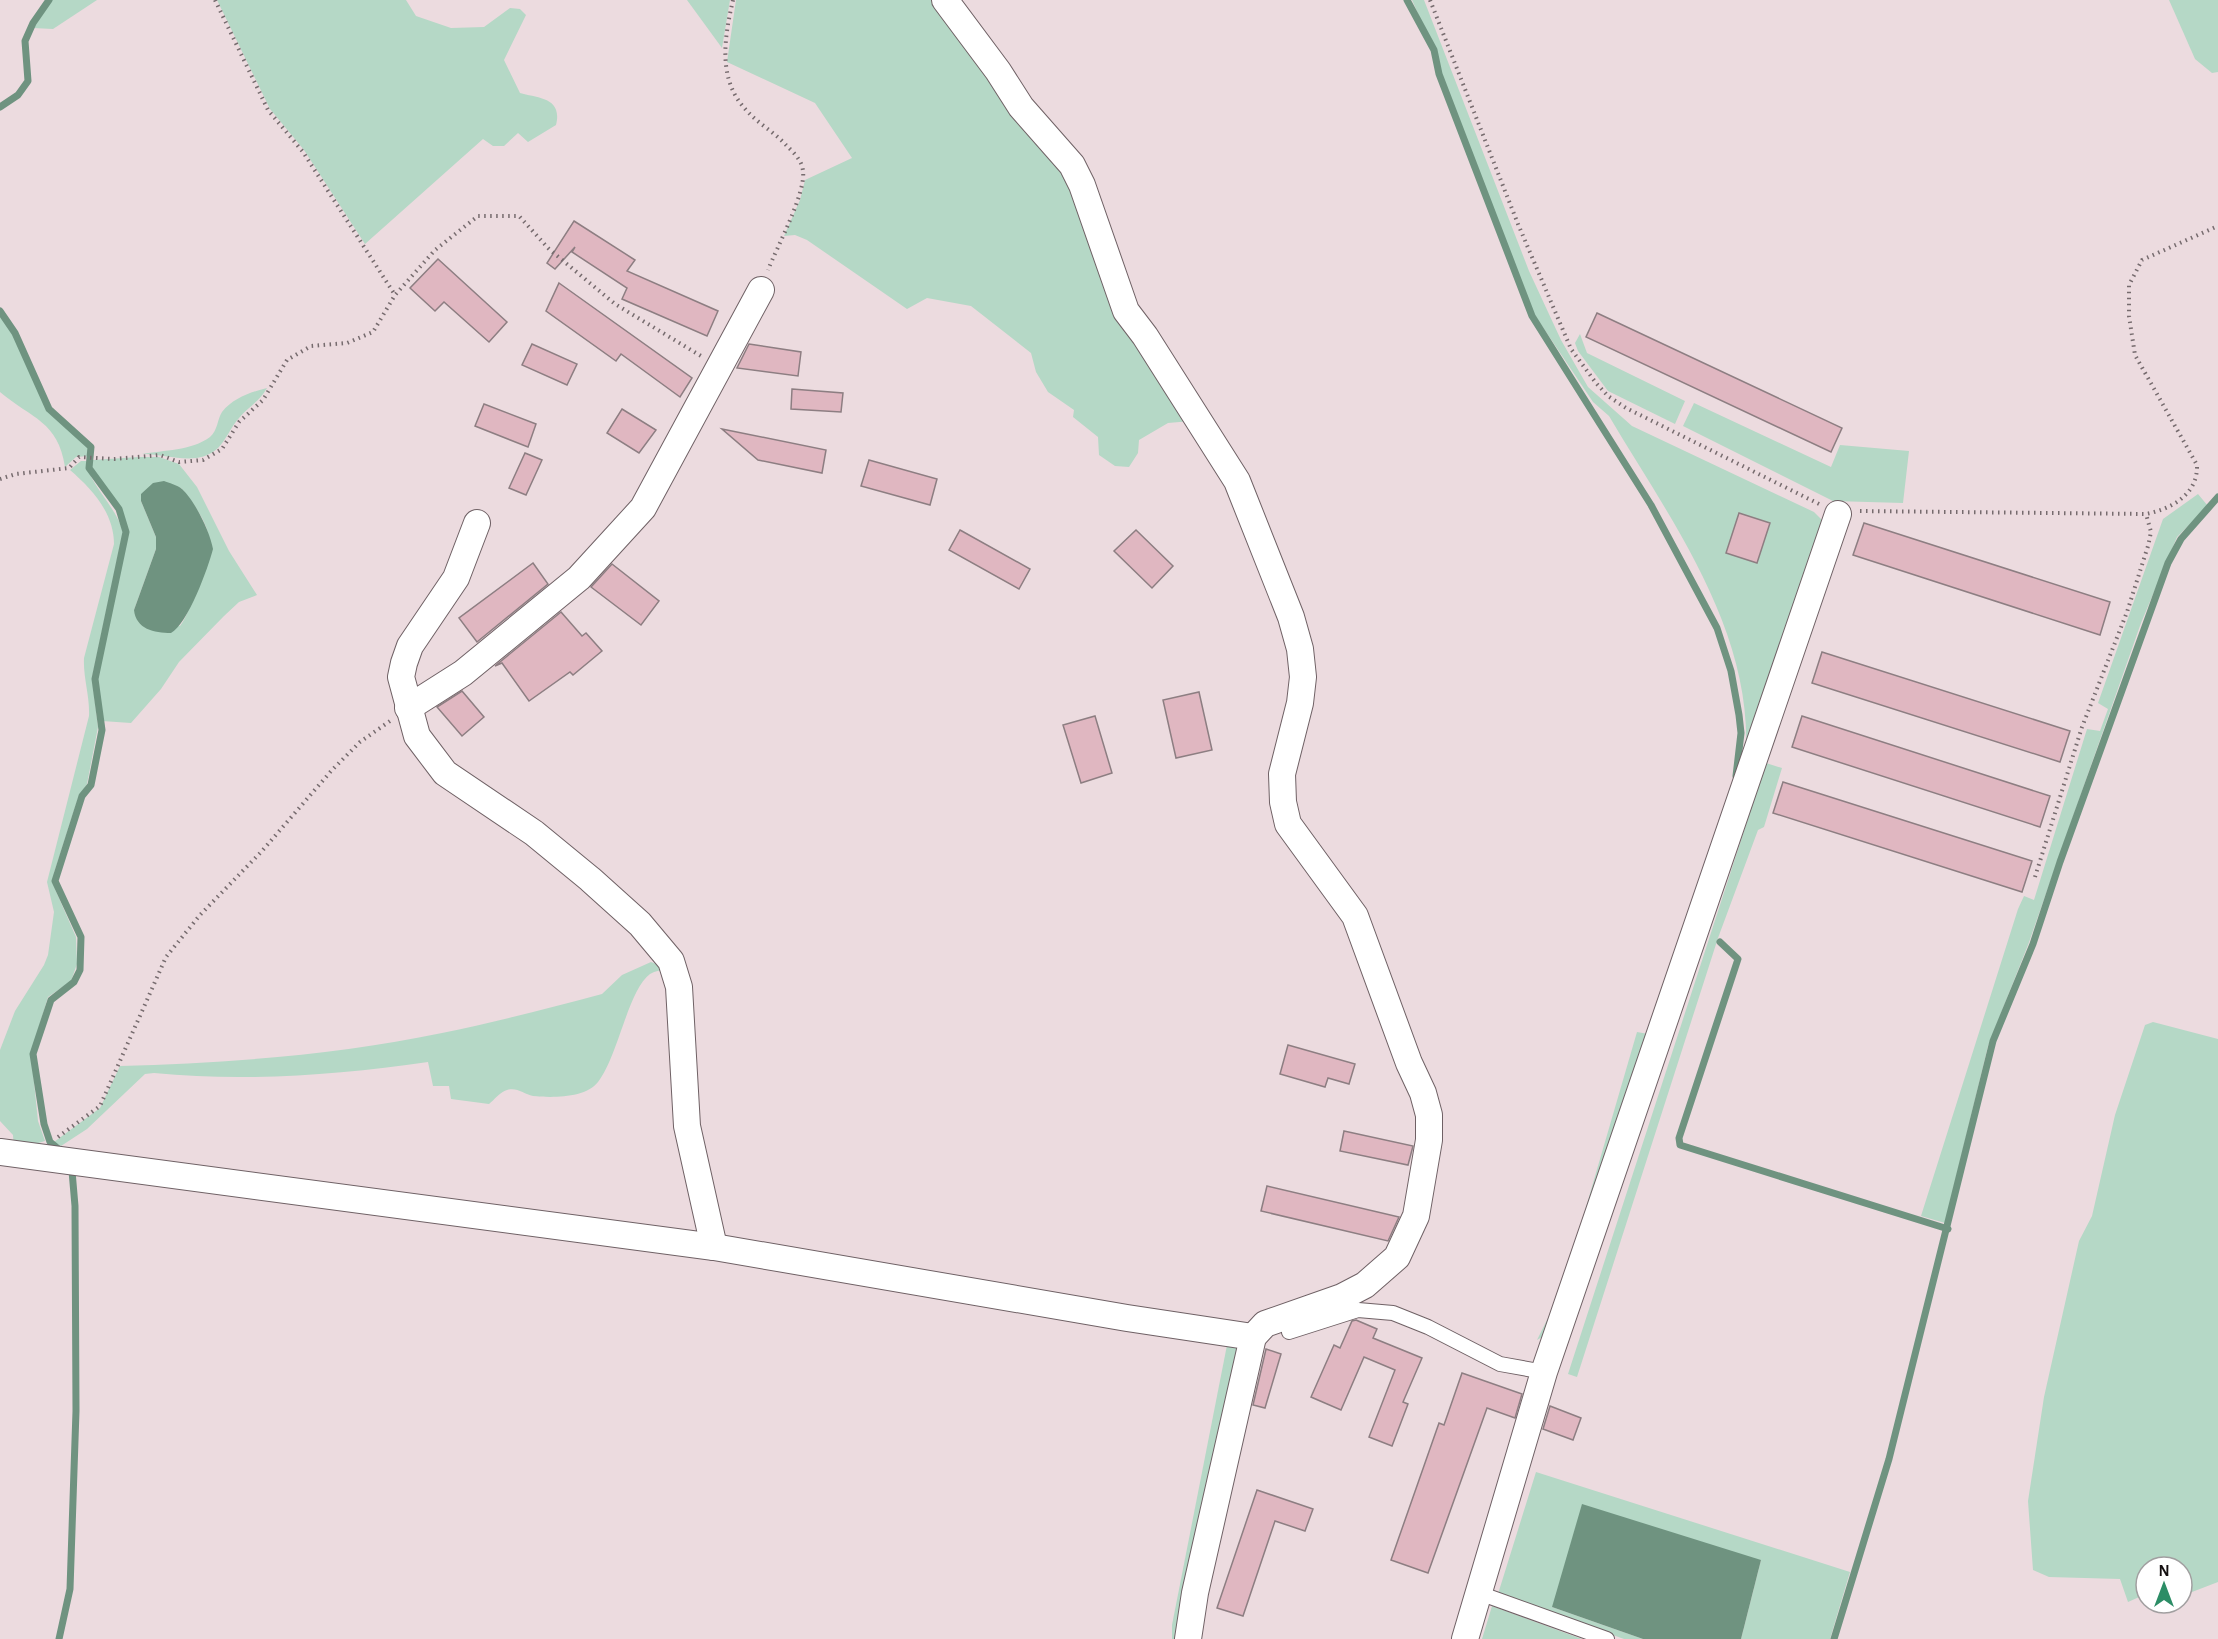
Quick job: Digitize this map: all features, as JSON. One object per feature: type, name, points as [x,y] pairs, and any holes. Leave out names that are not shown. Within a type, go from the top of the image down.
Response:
[{"type":"street","points":[[945,0],[1021,106],[1072,165],[1082,185],[1126,311],[1189,404],[1237,481],[1291,617],[1300,649],[1303,677],[1300,703],[1282,774],[1283,802],[1288,824],[1355,916],[1429,1114],[1429,1140],[1416,1216],[1397,1257],[1365,1285],[1342,1297],[1264,1324],[1253,1338],[1195,1593],[1188,1639]]},
{"type":"street","points":[[408,708],[463,673],[579,578],[643,508],[761,290]]},
{"type":"street","points":[[1465,1639],[1544,1372],[1838,514]]},
{"type":"street","points":[[477,523],[456,578],[410,646],[401,677],[417,736],[445,772],[534,833],[582,873],[640,924],[670,961],[679,987],[687,1126],[714,1247]]},
{"type":"street","points":[[0,1152],[105,1168],[714,1247],[1253,1338]]},
{"type":"lane","points":[[1290,1332],[1358,1310],[1384,1312],[1428,1327],[1500,1364],[1544,1372]]},
{"type":"lane","points":[[1479,1593],[1607,1639]]},
{"type":"path","points":[[214,0],[268,111],[303,152],[395,296]]},
{"type":"path","points":[[733,0],[724,60],[727,79],[734,95],[748,113],[772,130],[786,144],[799,158],[803,171],[797,200],[761,290]]},
{"type":"path","points":[[1430,0],[1518,225],[1571,348],[1583,368],[1608,396],[1626,408],[1838,514],[1871,509],[2146,514],[2163,511],[2189,492],[2198,478],[2197,465],[2135,355],[2129,316],[2129,285],[2142,260],[2218,226]]},
{"type":"path","points":[[0,479],[16,474],[69,468],[79,457],[114,459],[160,455],[179,462],[203,460],[222,449],[239,422],[263,400],[287,360],[311,346],[347,343],[373,332],[395,296],[435,250],[478,216],[519,216],[549,249],[615,304],[720,366]]},
{"type":"path","points":[[2035,877],[2082,727],[2127,612],[2148,546],[2151,532],[2146,514]]},
{"type":"path","points":[[50,1142],[100,1106],[166,957],[200,915],[262,851],[332,770],[360,742],[408,708]]},
{"type":"shaded area","points":[[51,0],[97,0],[53,29],[33,28]]},
{"type":"shaded area","points":[[217,0],[406,0],[416,16],[451,28],[484,27],[510,8],[520,9],[526,15],[504,60],[520,93],[547,100],[556,109],[556,125],[528,142],[518,133],[504,146],[493,146],[483,139],[365,244],[304,150],[270,109]]},
{"type":"shaded area","points":[[687,0],[730,0],[722,48]]},
{"type":"shaded area","points":[[736,0],[936,0],[1060,161],[1191,421],[1168,423],[1139,440],[1138,453],[1129,467],[1115,466],[1099,455],[1098,437],[1073,417],[1074,410],[1048,392],[1036,372],[1031,353],[971,306],[927,298],[907,309],[807,240],[795,235],[784,236],[800,200],[805,180],[852,158],[815,103],[727,62]]},
{"type":"shaded area","points":[[1412,0],[1424,0],[1529,271],[1561,340],[1588,387],[1632,426],[1814,512],[1822,520],[1822,528],[1746,753],[1744,707],[1736,662],[1703,576],[1609,416],[1593,402],[1532,311],[1440,72],[1436,48]]},
{"type":"shaded area","points":[[2169,0],[2218,0],[2218,72],[2212,73],[2195,59]]},
{"type":"shaded area","points":[[0,313],[14,333],[48,410],[90,447],[90,456],[76,457],[65,467],[62,452],[50,430],[0,392]]},
{"type":"shaded area","points":[[1580,334],[1587,353],[1685,401],[1675,424],[1608,391],[1578,351],[1575,343]]},
{"type":"shaded area","points":[[267,388],[233,425],[221,445],[210,454],[181,458],[142,454],[177,449],[203,442],[213,434],[222,412],[231,403]]},
{"type":"shaded area","points":[[1694,403],[1831,467],[1840,445],[1909,451],[1903,503],[1833,501],[1683,426]]},
{"type":"shaded area","points":[[159,457],[179,464],[197,487],[229,551],[257,595],[239,602],[224,616],[179,662],[161,689],[131,723],[102,721],[97,679],[128,532],[121,508],[91,468],[93,460]],"holes":[[[181,488],[206,527],[209,550],[202,576],[180,626],[134,610],[156,549],[156,537],[141,501],[141,494]]]},
{"type":"shaded area","points":[[81,461],[86,461],[92,478],[115,513],[123,532],[92,678],[98,727],[87,784],[78,798],[54,873],[55,889],[76,937],[77,964],[71,981],[48,997],[31,1053],[38,1121],[45,1141],[14,1150],[13,1135],[0,1121],[0,1050],[15,1011],[48,955],[54,912],[47,882],[89,716],[84,658],[114,544],[106,512],[94,494],[70,470]]},
{"type":"shaded area","points":[[164,481],[182,489],[192,501],[205,526],[213,549],[202,582],[184,619],[171,633],[158,632],[142,626],[134,610],[156,549],[156,537],[141,501],[141,494],[153,483]]},
{"type":"shaded area","points":[[2198,494],[2208,506],[2177,537],[2141,623],[2028,945],[1988,1046],[1945,1223],[1921,1216],[2018,909],[2024,896],[2034,900],[2087,729],[2100,731],[2108,709],[2098,703],[2163,519]]},
{"type":"shaded area","points":[[1766,763],[1782,768],[1764,827],[1758,830],[1718,938],[1577,1377],[1568,1374]]},
{"type":"shaded area","points":[[651,962],[667,968],[650,974],[642,982],[635,994],[605,1071],[593,1087],[577,1094],[541,1097],[511,1089],[502,1092],[489,1104],[451,1099],[449,1086],[433,1086],[428,1062],[291,1076],[222,1077],[154,1073],[145,1074],[87,1129],[61,1146],[54,1142],[100,1108],[120,1066],[282,1057],[402,1041],[502,1020],[602,994],[622,975]]},
{"type":"shaded area","points":[[2153,1022],[2218,1039],[2218,1582],[2194,1591],[2194,1555],[2134,1555],[2134,1599],[2128,1602],[2120,1579],[2049,1577],[2033,1570],[2028,1501],[2044,1397],[2079,1241],[2092,1216],[2115,1115],[2145,1025]]},
{"type":"shaded area","points":[[1637,1032],[1654,1035],[1555,1329],[1537,1340],[1556,1302],[1568,1269]]},
{"type":"shaded area","points":[[1228,1340],[1242,1342],[1181,1639],[1172,1639],[1172,1625]]},
{"type":"shaded area","points":[[1536,1472],[1850,1572],[1830,1639],[1741,1639],[1761,1560],[1552,1607],[1643,1639],[1624,1639],[1498,1594]]},
{"type":"shaded area","points":[[1582,1504],[1761,1560],[1741,1639],[1643,1639],[1552,1607]]},
{"type":"shaded area","points":[[1492,1606],[1582,1639],[1482,1639]]},
{"type":"building","points":[[574,221],[635,260],[627,271],[718,311],[707,336],[622,299],[627,288],[572,252],[575,247],[555,269],[547,263]]},
{"type":"building","points":[[438,259],[507,322],[489,342],[444,302],[435,311],[410,288]]},
{"type":"building","points":[[559,283],[692,378],[680,397],[621,354],[616,361],[546,311]]},
{"type":"building","points":[[1597,313],[1842,428],[1831,452],[1586,337]]},
{"type":"building","points":[[532,344],[577,364],[567,385],[522,365]]},
{"type":"building","points":[[749,344],[801,352],[798,376],[737,368]]},
{"type":"building","points":[[792,389],[843,393],[841,412],[791,409]]},
{"type":"building","points":[[484,404],[536,424],[528,447],[475,426]]},
{"type":"building","points":[[622,409],[656,430],[639,453],[607,433]]},
{"type":"building","points":[[722,429],[826,450],[822,473],[758,460]]},
{"type":"building","points":[[525,453],[542,460],[526,495],[509,488]]},
{"type":"building","points":[[869,460],[937,479],[930,505],[861,486]]},
{"type":"building","points":[[1739,513],[1770,523],[1757,563],[1726,553]]},
{"type":"building","points":[[1864,523],[2110,602],[2100,635],[1853,555]]},
{"type":"building","points":[[960,530],[1030,569],[1019,589],[949,550]]},
{"type":"building","points":[[1136,530],[1173,566],[1152,588],[1114,551]]},
{"type":"building","points":[[533,563],[548,584],[477,642],[459,618]]},
{"type":"building","points":[[612,564],[659,601],[641,625],[591,587]]},
{"type":"building","points":[[561,612],[582,636],[586,633],[602,651],[573,675],[570,672],[529,701],[502,663],[495,666]]},
{"type":"building","points":[[1822,652],[2070,731],[2060,762],[1812,683]]},
{"type":"building","points":[[462,691],[484,717],[462,736],[437,707]]},
{"type":"building","points":[[1199,692],[1212,750],[1176,758],[1163,700]]},
{"type":"building","points":[[1095,716],[1112,773],[1081,783],[1063,725]]},
{"type":"building","points":[[1802,716],[2050,796],[2040,827],[1792,747]]},
{"type":"building","points":[[1783,782],[2032,861],[2022,892],[1773,813]]},
{"type":"building","points":[[1288,1045],[1355,1064],[1349,1084],[1328,1078],[1325,1087],[1280,1074]]},
{"type":"building","points":[[1344,1131],[1413,1146],[1408,1165],[1340,1151]]},
{"type":"building","points":[[1267,1186],[1399,1217],[1388,1241],[1261,1211]]},
{"type":"building","points":[[1356,1320],[1377,1329],[1373,1338],[1422,1358],[1403,1402],[1408,1404],[1392,1446],[1369,1437],[1395,1370],[1364,1357],[1341,1410],[1311,1397],[1334,1345],[1340,1348],[1352,1321]]},
{"type":"building","points":[[1266,1349],[1281,1354],[1265,1408],[1253,1405]]},
{"type":"building","points":[[1462,1373],[1522,1394],[1515,1418],[1487,1408],[1428,1573],[1391,1560],[1439,1423],[1444,1425]]},
{"type":"building","points":[[1550,1406],[1581,1418],[1573,1440],[1543,1429]]},
{"type":"building","points":[[1257,1490],[1313,1509],[1305,1531],[1275,1521],[1243,1616],[1217,1608]]},
{"type":"waterway","points":[[0,107],[18,95],[28,81],[25,41],[33,23],[49,0]]},
{"type":"waterway","points":[[1407,0],[1434,50],[1439,74],[1532,316],[1651,505],[1717,628],[1731,671],[1739,715],[1741,733],[1736,776]]},
{"type":"waterway","points":[[0,311],[15,333],[49,409],[91,447],[89,468],[119,509],[126,532],[95,679],[102,730],[91,785],[82,796],[55,881],[81,937],[80,970],[74,982],[51,1000],[33,1054],[44,1124],[50,1142],[62,1152]]},
{"type":"waterway","points":[[1834,1639],[1889,1459],[1993,1041],[2033,944],[2060,862],[2168,563],[2181,539],[2218,497]]},
{"type":"waterway","points":[[1720,942],[1738,959],[1679,1138],[1680,1145],[1948,1229]]},
{"type":"waterway","points":[[59,1639],[70,1589],[76,1411],[75,1206],[72,1171]]}]
